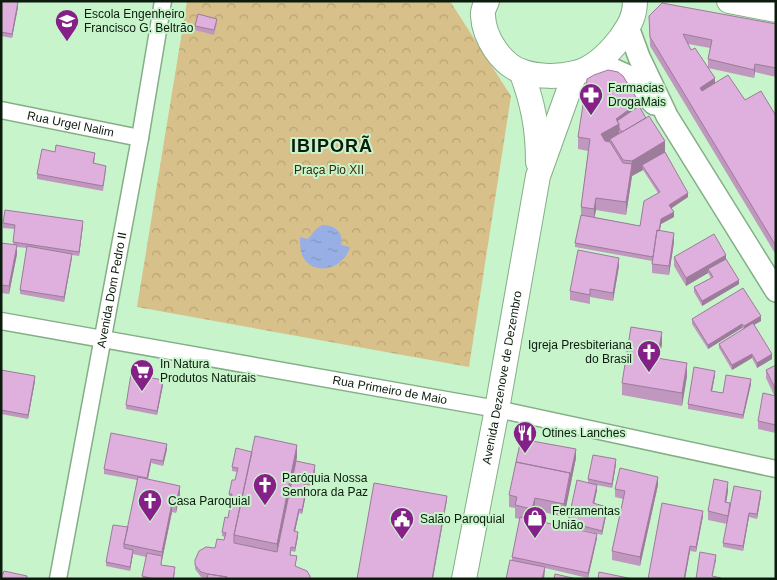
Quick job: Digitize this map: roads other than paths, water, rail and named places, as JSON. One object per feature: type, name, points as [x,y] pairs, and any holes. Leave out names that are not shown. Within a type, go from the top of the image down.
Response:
[{"type":"main road","points":[[480,5],[485,31],[493,46],[504,60],[521,71],[549,76],[585,70],[612,50],[635,13],[635,1]]},
{"type":"main road","points":[[729,1],[776,10]]},
{"type":"main road","name":"Avenida Dezenove de Dezembro","points":[[521,71],[536,120],[538,176]]},
{"type":"main road","name":"Avenida Dezenove de Dezembro","points":[[464,579],[497,408],[538,176],[576,73]]},
{"type":"street","name":"Avenida Dom Pedro II","points":[[58,579],[140,138],[163,1]]},
{"type":"street","points":[[628,27],[639,57],[666,116],[776,291]]},
{"type":"street","points":[[598,62],[626,75],[666,116]]},
{"type":"street","name":"Rua Urgel Nalim","points":[[1,110],[140,138]]},
{"type":"street","name":"Rua Primeiro de Maio","points":[[1,321],[497,408],[776,469]]},
{"type":"water","points":[[322,225],[331,226],[338,230],[342,240],[341,245],[350,247],[342,261],[328,268],[314,267],[308,263],[303,257],[301,250],[300,237],[308,239]]},
{"type":"place","name":"Escola Engenheiro Francisco G. Beltrão","points":[[67,42]]},
{"type":"place","name":"Farmacias DrogaMais","points":[[591,116]]},
{"type":"place","name":"Igreja Presbiteriana do Brasil","points":[[649,373]]},
{"type":"place","name":"In Natura Produtos Naturais","points":[[142,392]]},
{"type":"place","name":"Otines Lanches","points":[[525,454]]},
{"type":"place","name":"Paróquia Nossa Senhora da Paz","points":[[265,506]]},
{"type":"place","name":"Casa Paroquial","points":[[150,522]]},
{"type":"place","name":"Ferramentas União","points":[[535,539]]},
{"type":"place","name":"Salão Paroquial","points":[[402,540]]},
{"type":"district","name":"IBIPORÃ","points":[[332,146]]},
{"type":"park label","name":"Praça Pio XII","points":[[329,170]]}]
